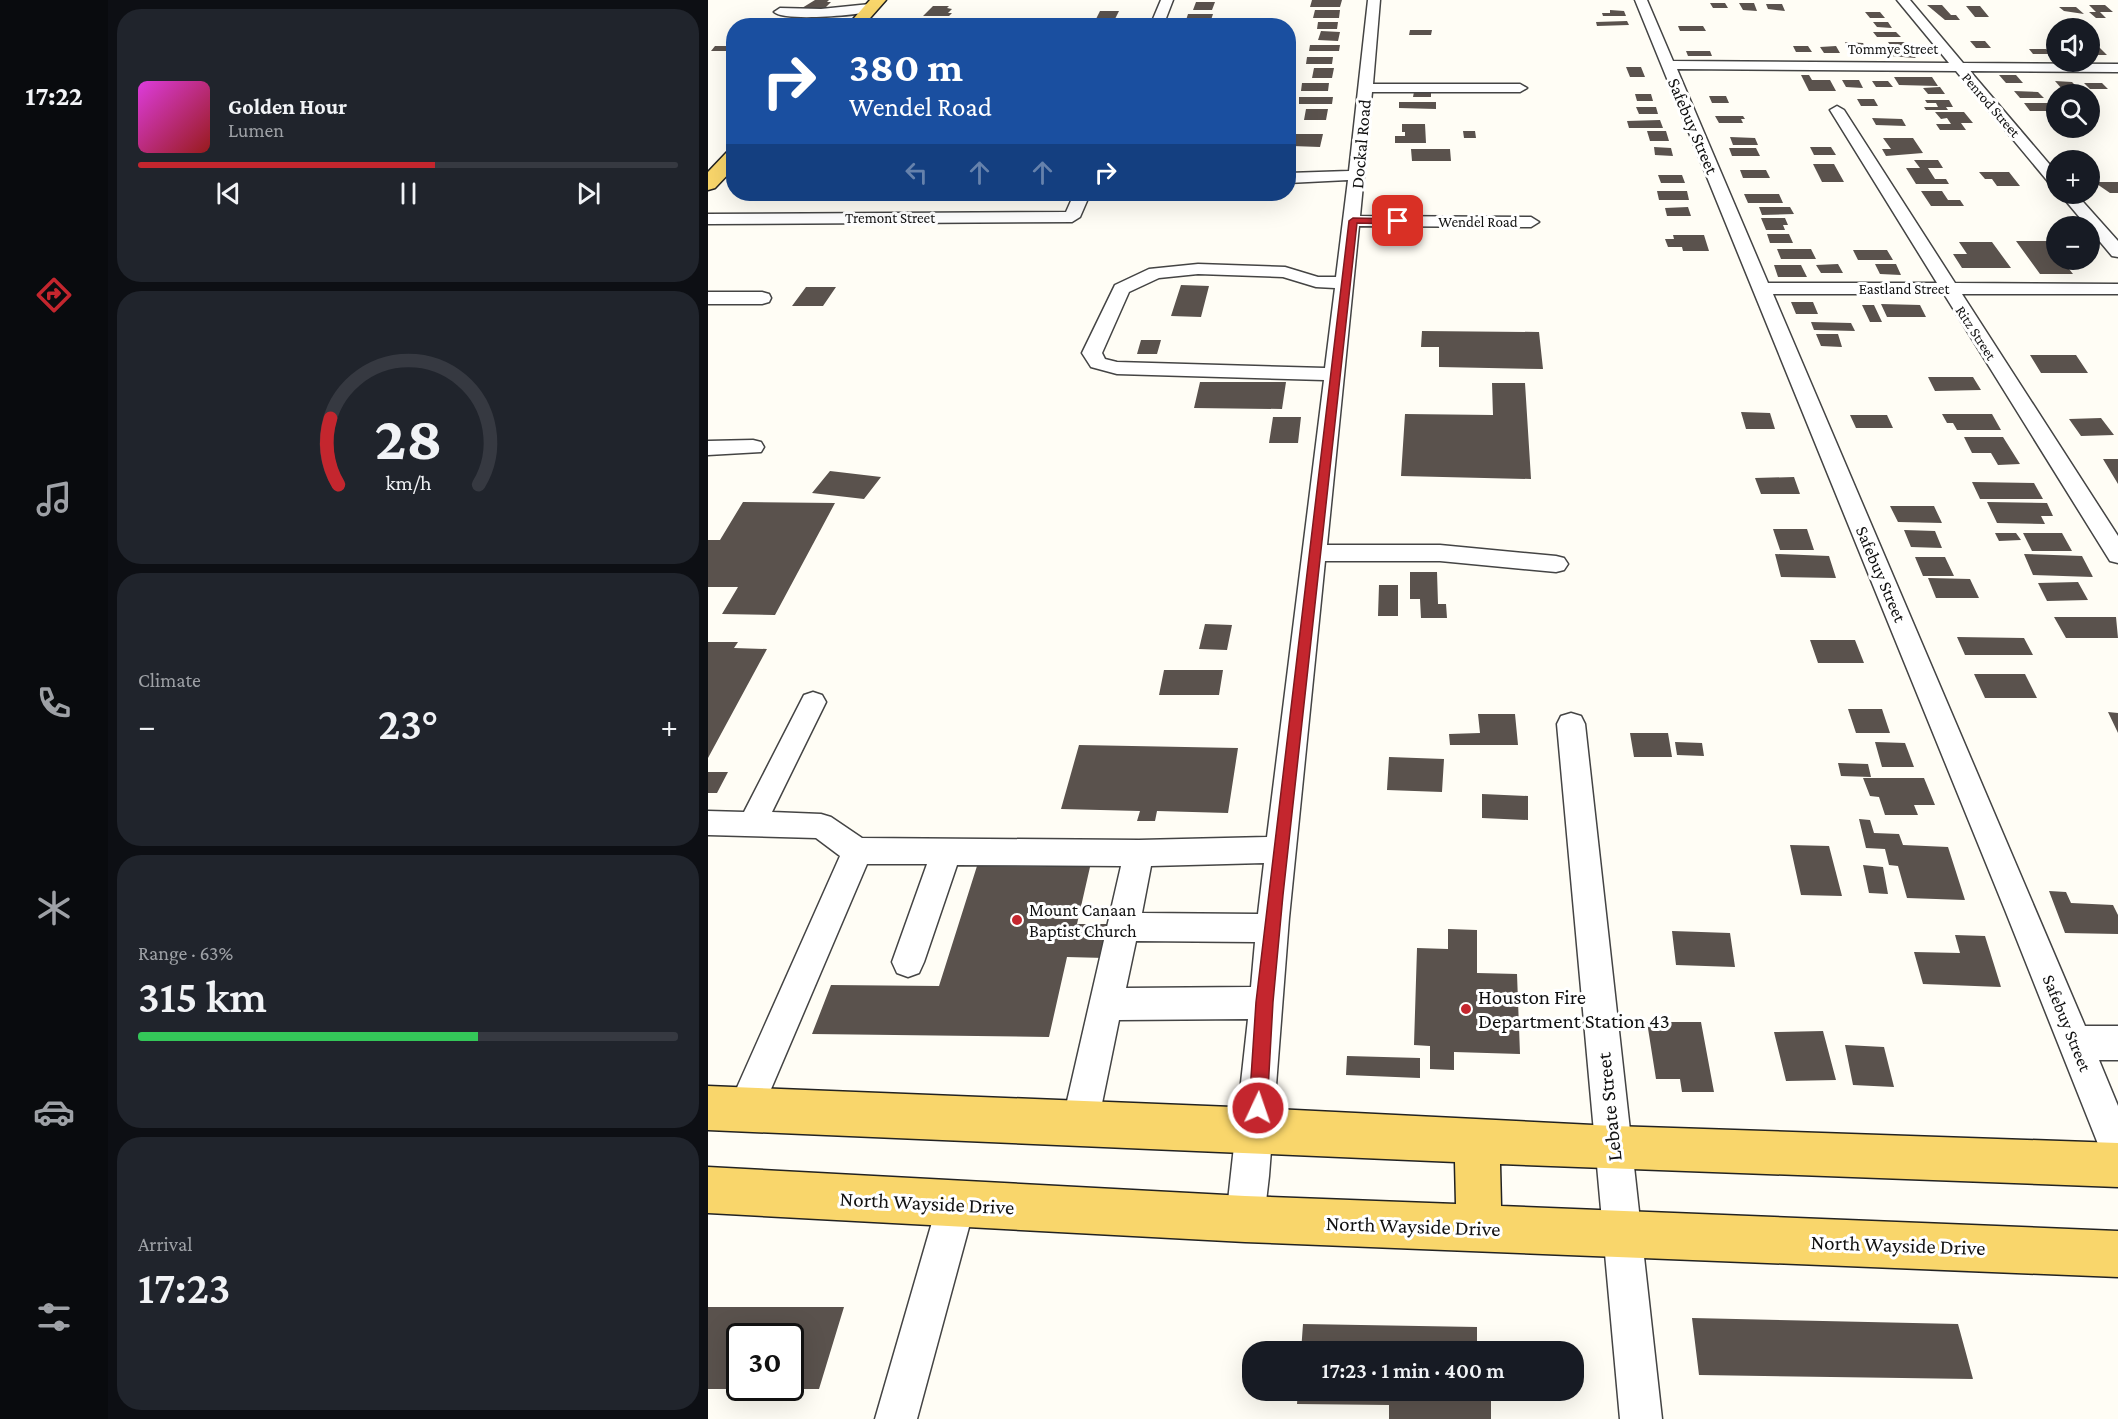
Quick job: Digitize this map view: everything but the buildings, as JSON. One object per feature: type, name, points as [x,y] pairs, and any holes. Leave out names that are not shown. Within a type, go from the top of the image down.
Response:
[{"type":"main road","points":[[861,18],[874,4]]},
{"type":"main road","points":[[708,184],[726,165]]},
{"type":"main road","points":[[726,1109],[1257,1130],[1614,1148],[2118,1165]]},
{"type":"main road","points":[[1477,1141],[1479,1228]]},
{"type":"main road","name":"North Wayside Drive","points":[[708,1190],[1245,1219],[2118,1254]]},
{"type":"street","points":[[1159,18],[1167,0]]},
{"type":"street","name":"Dockal Road","points":[[1245,1219],[1257,1130],[1264,1002],[1353,221],[1374,0]]},
{"type":"street","name":"Safebuy Street","points":[[1641,0],[2118,1149]]},
{"type":"street","name":"Penrod Street","points":[[1903,0],[2046,169]]},
{"type":"street","points":[[780,12],[821,13],[874,4]]},
{"type":"street","name":"Tommye Street","points":[[1668,65],[2118,68]]},
{"type":"street","points":[[1366,88],[1520,88]]},
{"type":"street","name":"Ritz Street","points":[[1837,110],[2118,555]]},
{"type":"street","points":[[1296,178],[1358,175]]},
{"type":"street","name":"Tremont Street","points":[[708,219],[1072,217],[1079,201]]},
{"type":"street","points":[[2077,204],[2118,252]]},
{"type":"street","name":"Wendel Road","points":[[1353,221],[1531,222]]},
{"type":"street","points":[[1336,374],[1117,369],[1098,363],[1092,353],[1121,289],[1155,273],[1198,269],[1285,272],[1316,282],[1346,282]]},
{"type":"street","name":"Eastland Street","points":[[1761,288],[2118,289]]},
{"type":"street","points":[[708,298],[762,298]]},
{"type":"street","points":[[708,447],[753,447]]},
{"type":"street","points":[[1315,554],[1440,553],[1556,564]]},
{"type":"street","points":[[752,824],[813,702]]},
{"type":"street","name":"Lebate Street","points":[[1571,724],[1641,1419]]},
{"type":"street","points":[[709,826],[752,824],[821,826],[857,850],[1139,853],[1281,850]]},
{"type":"street","points":[[726,1109],[857,850]]},
{"type":"street","points":[[908,962],[947,851]]},
{"type":"street","points":[[1080,1123],[1139,853]]},
{"type":"street","points":[[1121,927],[1272,928]]},
{"type":"street","points":[[1106,1004],[1264,1002]]},
{"type":"street","points":[[2075,1043],[2118,1043]]},
{"type":"street","points":[[896,1419],[956,1205]]},
{"type":"place","name":"Mount Canaan Baptist Church","points":[[1017,920]]},
{"type":"place","name":"Houston Fire Department Station 43","points":[[1466,1009]]},
{"type":"route","points":[[1258,1108],[1264,1002],[1353,221],[1398,221]]}]
